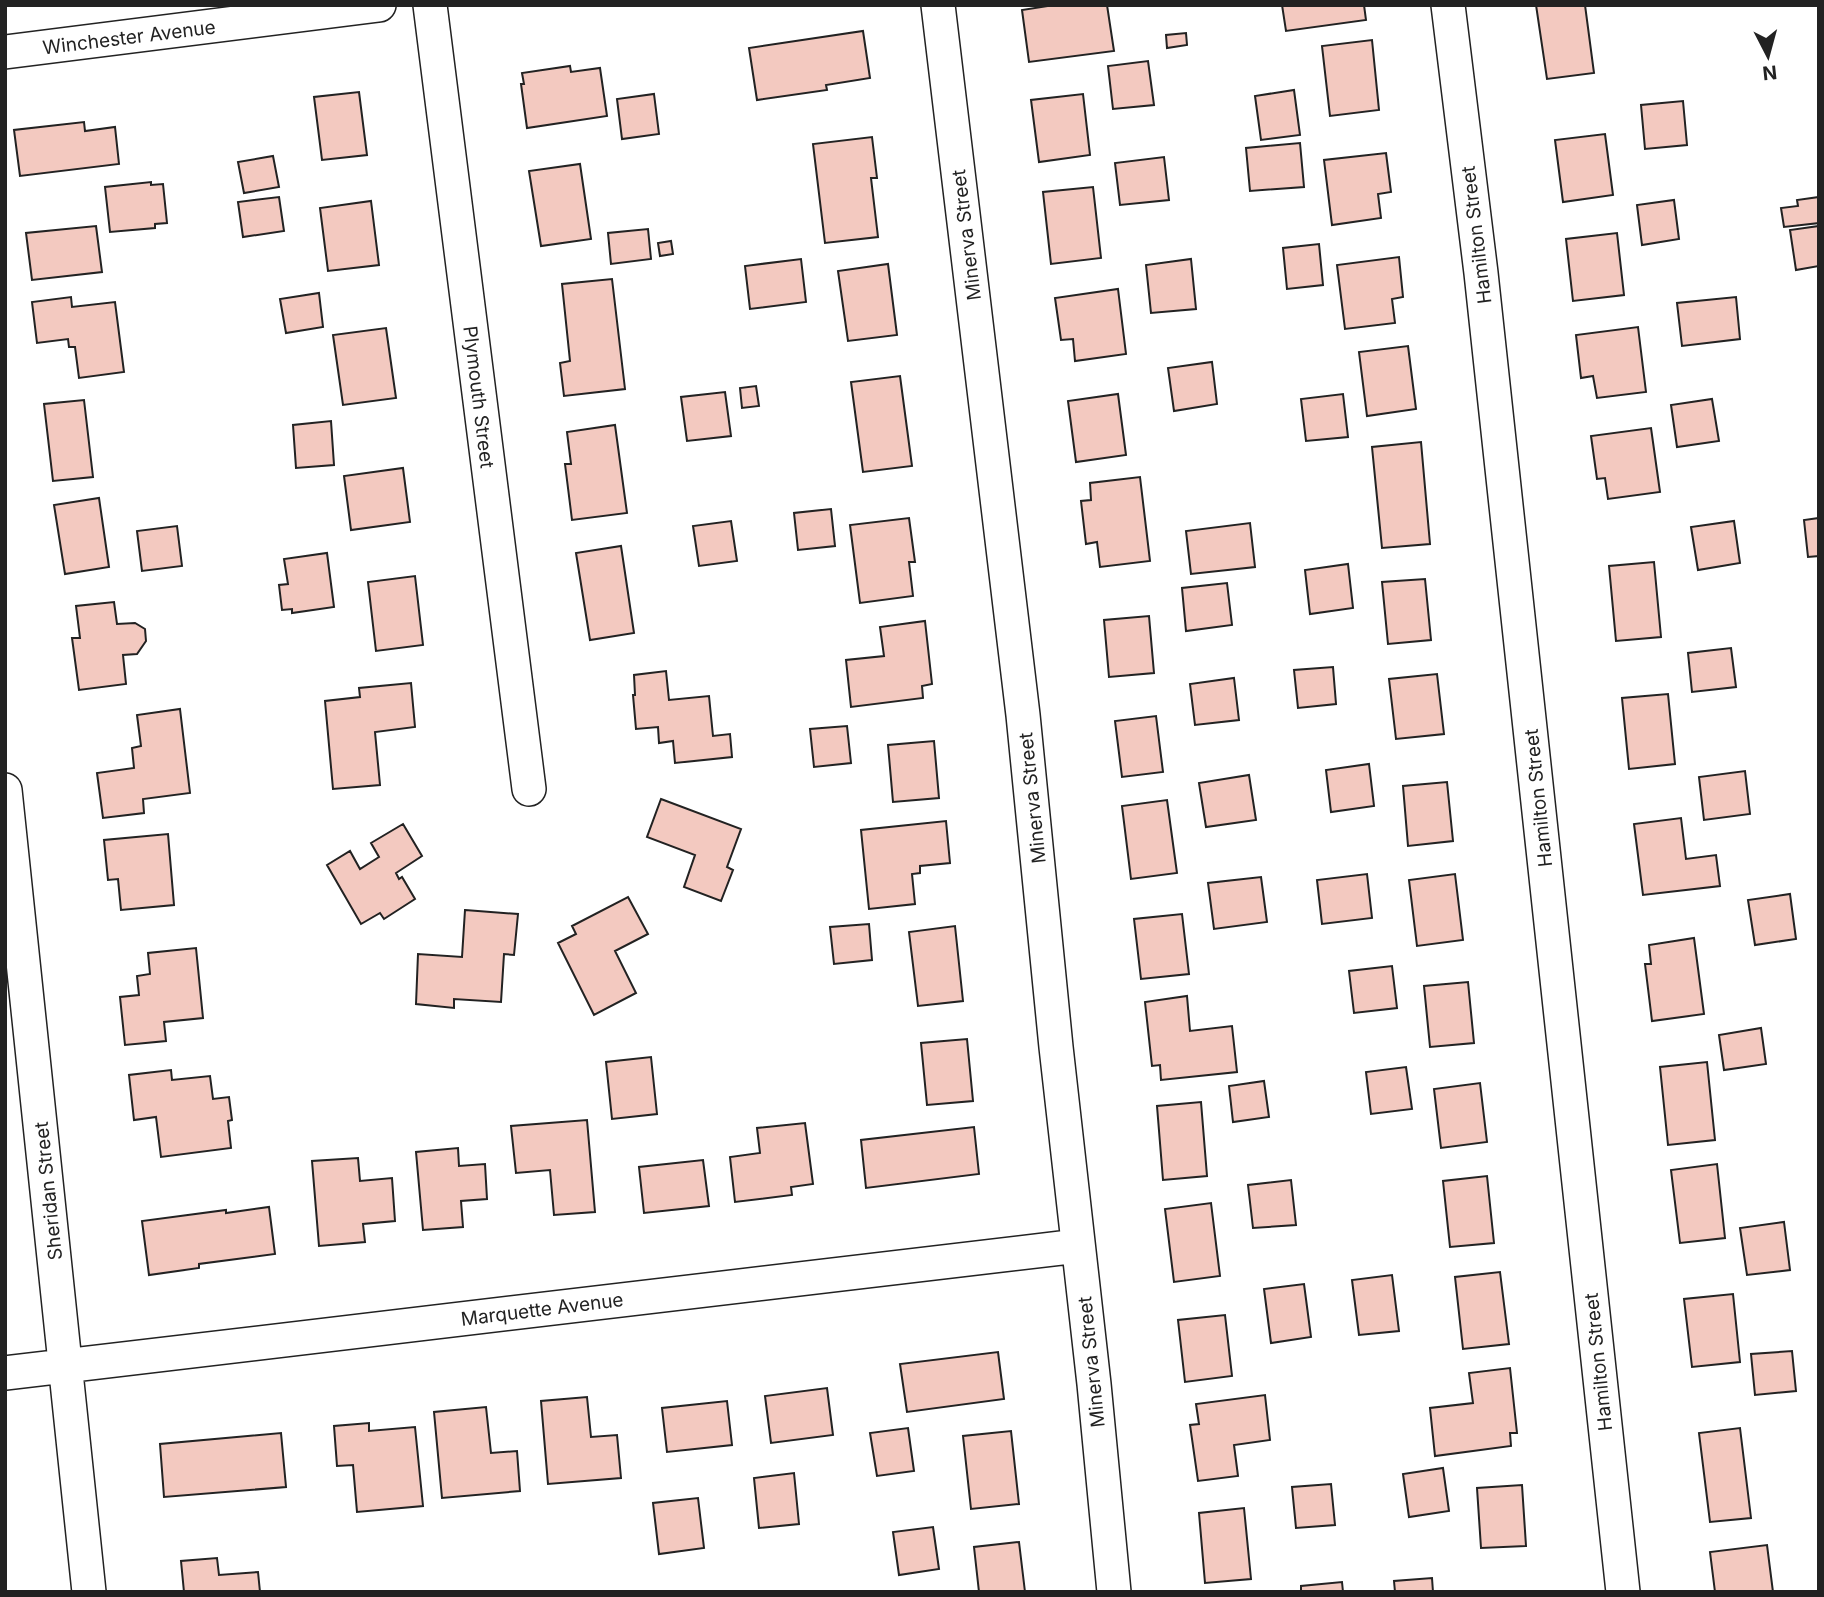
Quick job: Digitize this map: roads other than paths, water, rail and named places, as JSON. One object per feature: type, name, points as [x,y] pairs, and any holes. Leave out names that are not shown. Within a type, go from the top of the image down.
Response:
[{"type":"street","name":"Winchester Avenue","points":[[5,52],[379,5]]},
{"type":"street","name":"Plymouth Street","points":[[430,5],[529,789]]},
{"type":"street","name":"Minerva Street","points":[[938,5],[1023,715],[1114,1592]]},
{"type":"street","name":"Hamilton Street","points":[[1448,5],[1483,286],[1623,1592]]},
{"type":"street","name":"Sheridan Street","points":[[5,790],[89,1592]]},
{"type":"street","name":"Marquette Avenue","points":[[5,1373],[1078,1245]]}]
